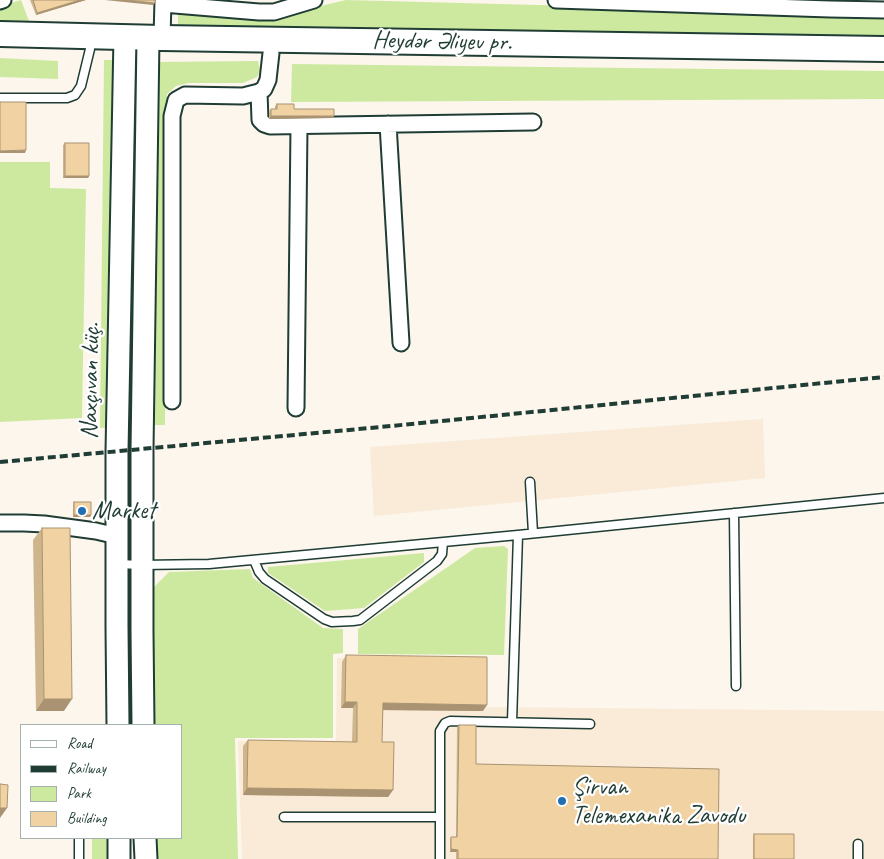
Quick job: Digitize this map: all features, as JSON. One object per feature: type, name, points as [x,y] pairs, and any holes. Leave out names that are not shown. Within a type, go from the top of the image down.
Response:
[{"type":"main road","name":"Heydər Əliyev pr.","points":[[0,34],[124,43],[884,49]]},
{"type":"main road","name":"Heydər Əliyev pr.","points":[[152,42],[270,53],[884,60]]},
{"type":"main road","name":"Naxçıvan küç.","points":[[143,724],[142,449],[152,42]]},
{"type":"main road","name":"Heydər Əliyev pr.","points":[[0,48],[90,49],[124,43]]},
{"type":"main road","name":"Naxçıvan küç.","points":[[118,724],[116,564],[124,43]]},
{"type":"main road","points":[[119,839],[119,859]]},
{"type":"main road","points":[[145,839],[146,859]]},
{"type":"street","points":[[152,42],[163,2],[274,12],[314,0]]},
{"type":"street","points":[[556,0],[884,10]]},
{"type":"street","points":[[172,401],[172,116],[176,100],[185,95],[243,96],[259,92],[264,88],[268,80],[270,53]]},
{"type":"street","points":[[259,92],[260,120],[270,126],[533,122]]},
{"type":"street","points":[[388,124],[401,343]]},
{"type":"street","points":[[296,408],[299,126]]},
{"type":"street","points":[[0,523],[24,522],[44,524],[96,531],[117,536]]},
{"type":"lane","points":[[0,98],[67,98],[75,95],[81,86],[90,49]]},
{"type":"lane","points":[[530,482],[533,534]]},
{"type":"lane","points":[[116,564],[209,564],[533,534],[884,498]]},
{"type":"lane","points":[[734,513],[736,686]]},
{"type":"lane","points":[[512,722],[518,535]]},
{"type":"lane","points":[[254,560],[258,572],[265,578],[324,619],[332,622],[353,621],[360,620],[437,561],[442,554],[443,542]]},
{"type":"lane","points":[[440,859],[440,731],[445,723],[450,721],[590,724]]},
{"type":"lane","points":[[284,817],[440,817]]},
{"type":"lane","points":[[79,839],[79,859]]},
{"type":"lane","points":[[858,844],[858,859]]},
{"type":"shaded area","points":[[763,419],[765,478],[374,516],[370,447]]},
{"type":"shaded area","name":"Şirvan Telemexanika Zavodu","points":[[337,658],[488,660],[487,707],[884,711],[884,859],[242,859],[238,741],[336,742]]},
{"type":"green space","points":[[21,0],[29,21],[0,23],[0,6]]},
{"type":"green space","points":[[346,0],[884,14],[884,40],[178,29],[178,11],[274,17]]},
{"type":"green space","points":[[0,58],[58,61],[58,79],[0,77]]},
{"type":"green space","points":[[104,60],[116,60],[113,427],[100,428]]},
{"type":"green space","points":[[258,61],[260,71],[257,77],[243,83],[189,83],[176,86],[167,94],[165,425],[148,425],[153,62]]},
{"type":"green space","points":[[292,64],[884,71],[884,99],[291,102]]},
{"type":"green space","points":[[129,95],[141,95],[136,426],[124,425]]},
{"type":"green space","points":[[0,162],[50,162],[50,188],[86,189],[82,418],[0,422]]},
{"type":"green space","points":[[504,546],[508,549],[504,655],[358,654],[358,629],[475,548]]},
{"type":"green space","points":[[424,553],[424,562],[364,608],[325,611],[268,573],[268,567]]},
{"type":"green space","points":[[250,569],[253,578],[323,628],[343,629],[343,653],[333,654],[333,738],[235,738],[238,859],[155,859],[155,839],[182,839],[182,724],[154,724],[152,589],[169,572]]},
{"type":"green space","points":[[123,576],[134,576],[136,724],[125,724]]},
{"type":"green space","points":[[92,839],[111,839],[112,859],[92,859]]},
{"type":"building","points":[[33,0],[80,0],[37,13]]},
{"type":"building","points":[[126,0],[155,0],[155,3]]},
{"type":"building","points":[[0,102],[26,102],[26,150],[0,151]]},
{"type":"building","points":[[277,104],[294,104],[294,109],[334,109],[334,116],[271,116],[271,109],[277,109]]},
{"type":"building","points":[[65,143],[89,143],[89,176],[65,176]]},
{"type":"building","points":[[74,502],[91,502],[91,515],[74,515]]},
{"type":"building","points":[[42,528],[70,528],[72,699],[44,699]]},
{"type":"building","points":[[346,655],[487,657],[487,705],[383,703],[382,742],[394,742],[393,790],[247,788],[248,740],[357,742],[357,702],[345,702]]},
{"type":"building","points":[[459,725],[476,725],[476,764],[719,769],[718,859],[458,859],[458,850],[451,849],[451,837],[457,837]]},
{"type":"building","points":[[0,784],[8,785],[7,808],[0,808]]},
{"type":"building","points":[[754,834],[794,834],[794,859],[754,859]]},
{"type":"railway","points":[[0,462],[381,427],[884,377]]},
{"type":"place","name":"Market","points":[[82,511]]},
{"type":"place","name":"Şirvan Telemexanika Zavodu","points":[[562,801]]}]
